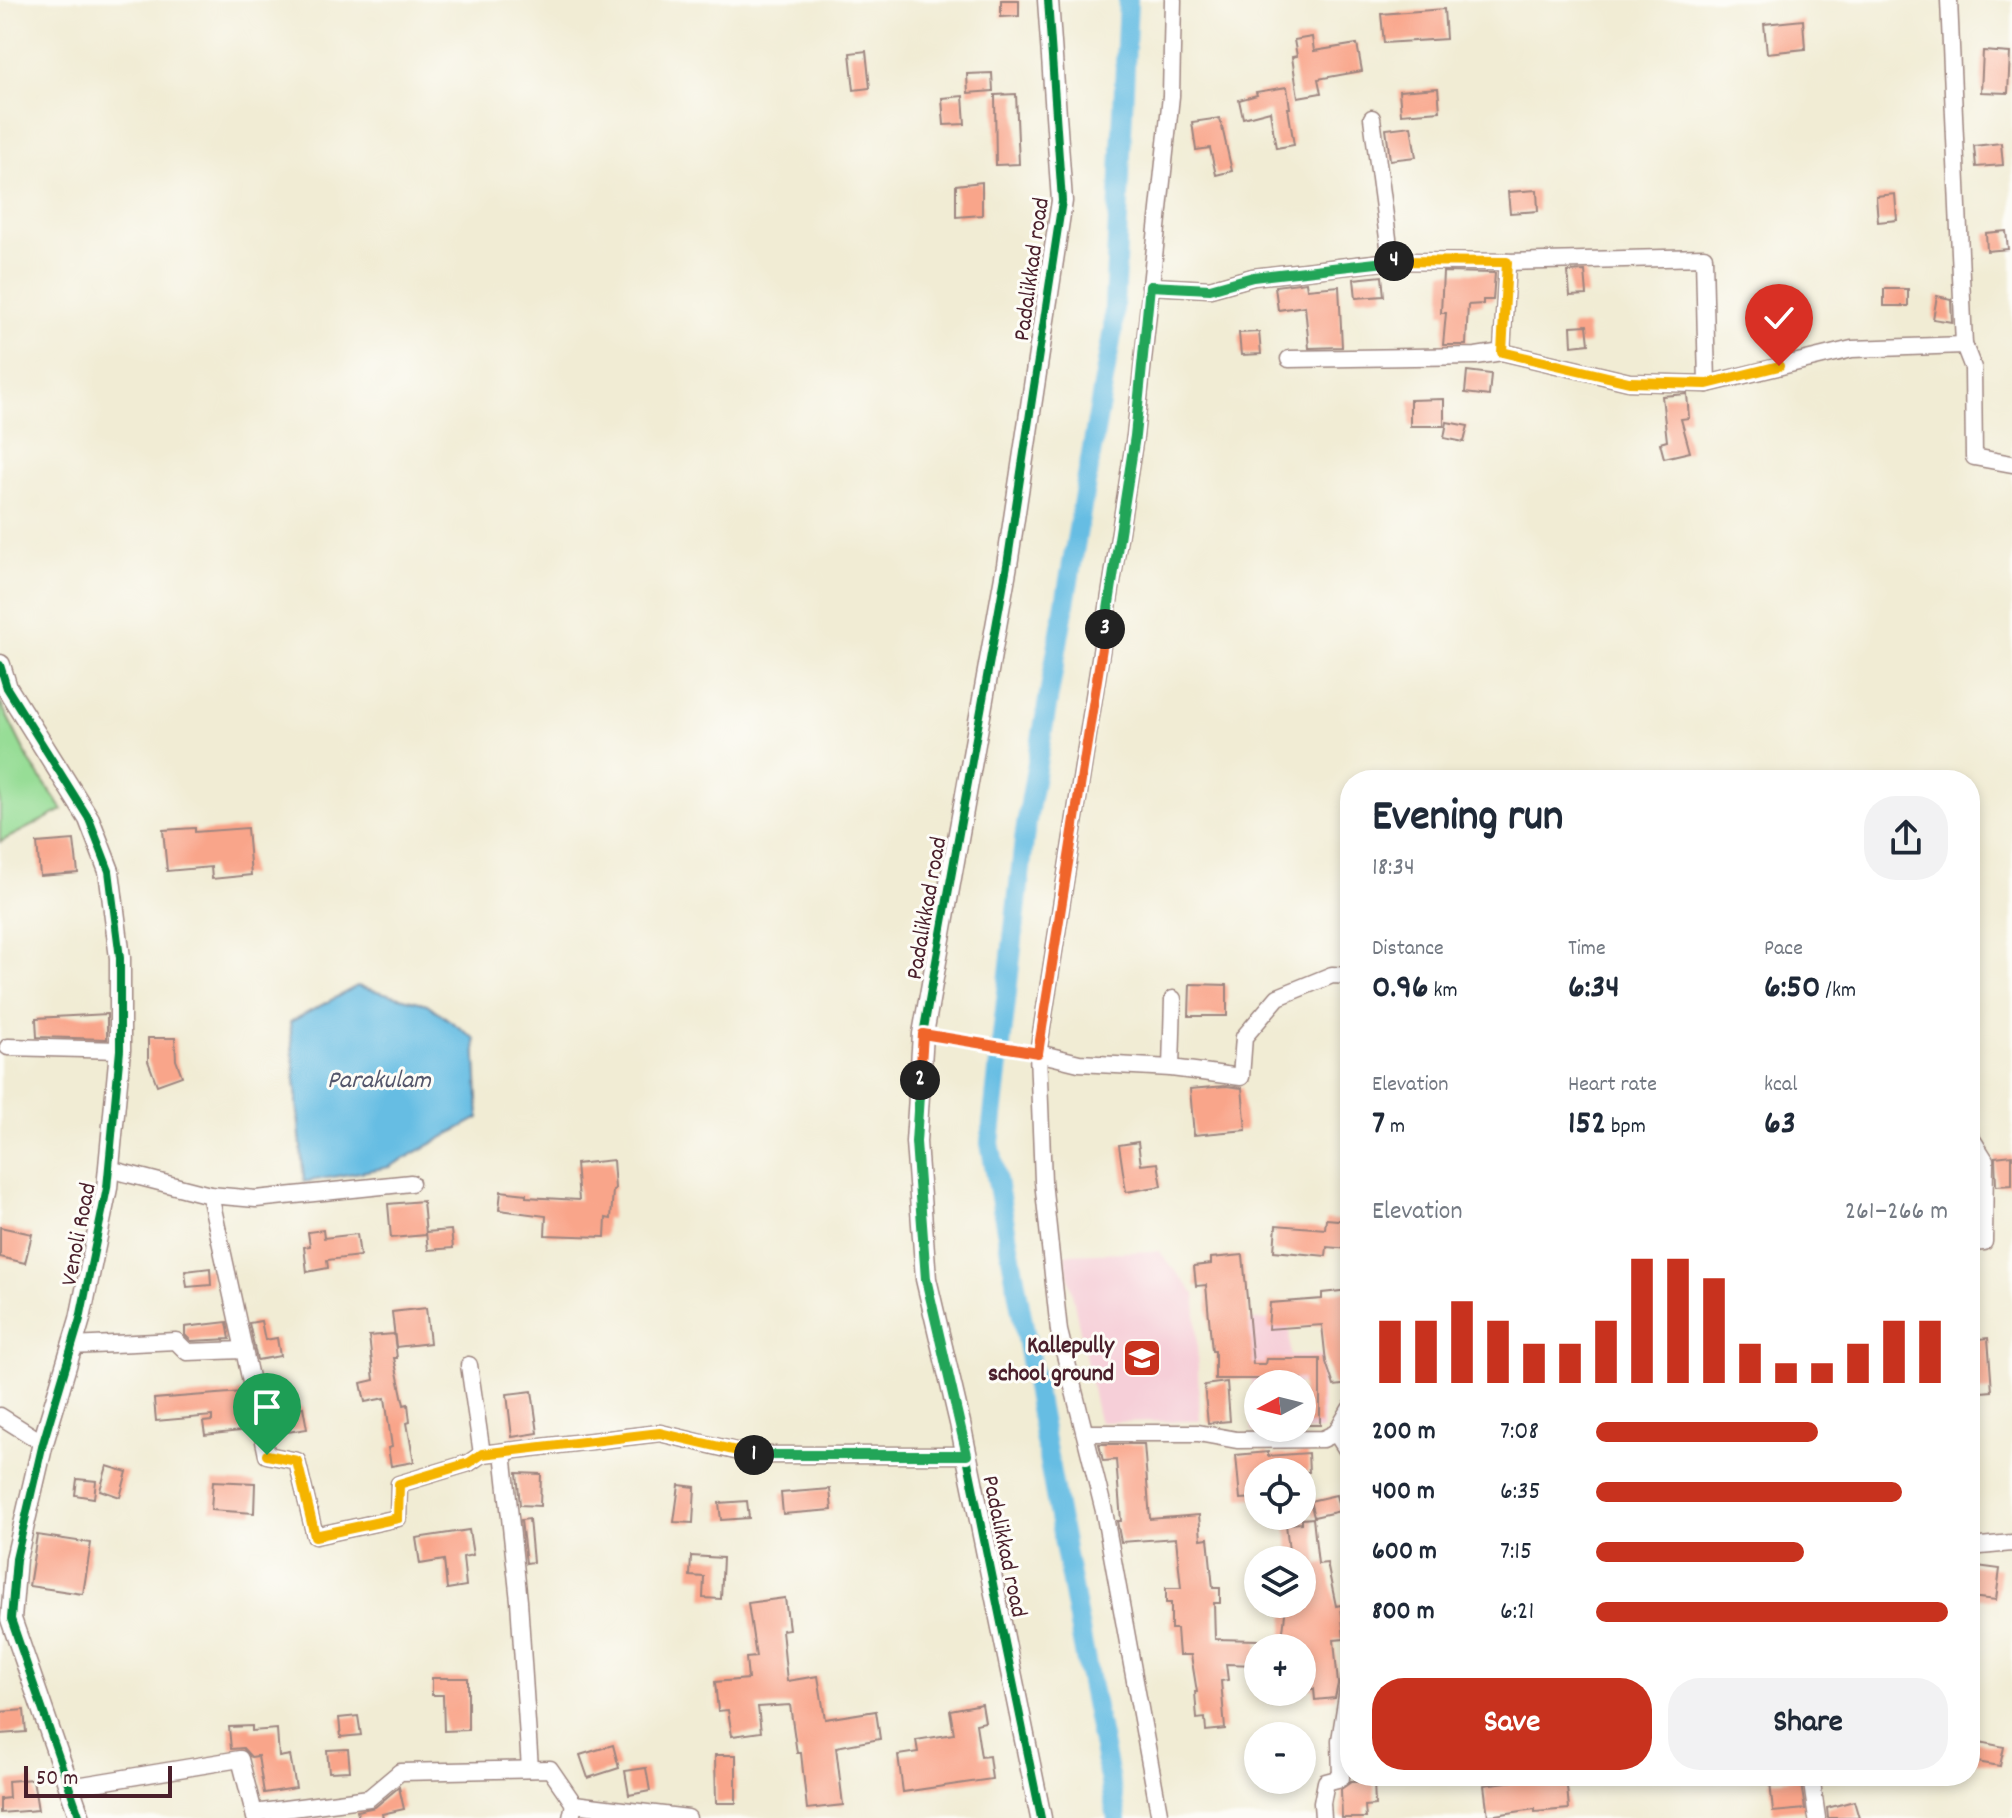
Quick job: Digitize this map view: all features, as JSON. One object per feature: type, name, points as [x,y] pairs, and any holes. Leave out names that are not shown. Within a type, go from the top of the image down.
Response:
[{"type":"street","name":"Padalikkad road","points":[[1041,1818],[967,1455],[926,1279],[917,1127],[923,1034],[1007,565],[1062,201],[1048,0]]},
{"type":"street","points":[[1160,1818],[1104,1511],[1059,1331],[1043,1181],[1038,1053],[1135,436],[1171,96],[1173,0]]},
{"type":"street","points":[[1949,0],[1964,345],[1973,368],[1974,457],[2012,464]]},
{"type":"street","points":[[1372,118],[1391,261]]},
{"type":"street","points":[[1150,286],[1210,289],[1253,277],[1391,261],[1507,262],[1704,257],[1707,384]]},
{"type":"street","points":[[1502,352],[1507,262]]},
{"type":"street","points":[[1289,359],[1476,356],[1502,352],[1629,382],[1707,384],[1852,349],[1964,345]]},
{"type":"street","name":"Venoli Road","points":[[0,665],[7,688],[89,819],[109,871],[120,958],[120,1050],[109,1169],[80,1319],[43,1443],[7,1596],[11,1619],[80,1818]]},
{"type":"street","points":[[1038,1053],[1079,1063],[1171,1068],[1241,1077],[1244,1037],[1278,997],[1332,975],[1340,975]]},
{"type":"street","points":[[1171,1068],[1173,999]]},
{"type":"street","points":[[8,1047],[120,1050]]},
{"type":"street","points":[[1980,1152],[1985,1160],[1984,1242],[1980,1242]]},
{"type":"street","points":[[109,1169],[210,1195],[256,1199],[411,1183]]},
{"type":"street","points":[[210,1195],[267,1455],[297,1461],[315,1536],[398,1518],[399,1484],[469,1463],[482,1454],[660,1433],[752,1455],[967,1455]]},
{"type":"street","points":[[72,1346],[176,1341],[187,1352],[244,1350]]},
{"type":"street","points":[[469,1365],[482,1454]]},
{"type":"street","points":[[0,1416],[43,1443]]},
{"type":"street","points":[[1085,1433],[1198,1433],[1237,1440],[1323,1439],[1336,1433],[1340,1426]]},
{"type":"street","points":[[1336,1433],[1340,1439]]},
{"type":"street","points":[[503,1452],[519,1601],[530,1769]]},
{"type":"street","points":[[1980,1546],[2012,1543]]},
{"type":"street","points":[[70,1787],[240,1759],[254,1815],[369,1798],[400,1772],[550,1769],[573,1811],[688,1818]]},
{"type":"street","points":[[1323,1818],[1326,1782],[1340,1778]]},
{"type":"street","points":[[1812,1786],[1817,1818]]},
{"type":"shaded area","name":"Kallepully school ground","points":[[1159,1251],[1195,1294],[1200,1421],[1099,1422],[1064,1254]]},
{"type":"shaded area","points":[[1289,1319],[1290,1356],[1322,1355],[1323,1430],[1316,1430],[1316,1370],[1251,1370],[1250,1320]]},
{"type":"green space","points":[[0,702],[30,762],[63,810],[0,842]]},
{"type":"water","name":"Parakulam","points":[[357,986],[427,1004],[475,1039],[479,1118],[389,1167],[304,1182],[290,1022]]},
{"type":"building","points":[[1001,0],[1019,0],[1019,16],[1001,17]]},
{"type":"building","points":[[1444,9],[1446,39],[1384,43],[1381,14]]},
{"type":"building","points":[[1803,20],[1805,49],[1767,53],[1764,24]]},
{"type":"building","points":[[1312,37],[1314,51],[1357,44],[1362,71],[1318,79],[1321,93],[1298,97],[1292,57],[1297,56],[1294,40]]},
{"type":"building","points":[[866,51],[870,88],[854,90],[850,53]]},
{"type":"building","points":[[1983,51],[2010,53],[2008,93],[1981,92]]},
{"type":"building","points":[[992,73],[993,91],[968,93],[967,74]]},
{"type":"building","points":[[1287,87],[1294,145],[1276,148],[1270,111],[1243,118],[1239,100],[1257,95],[1256,92]]},
{"type":"building","points":[[1438,88],[1440,111],[1401,114],[1399,91]]},
{"type":"building","points":[[1016,94],[1019,164],[996,165],[995,95]]},
{"type":"building","points":[[963,96],[965,124],[944,125],[942,98]]},
{"type":"building","points":[[1220,118],[1232,171],[1216,175],[1210,148],[1196,150],[1192,122]]},
{"type":"building","points":[[1411,126],[1416,157],[1390,160],[1386,129]]},
{"type":"building","points":[[2001,143],[2003,165],[1976,167],[1974,146]]},
{"type":"building","points":[[982,182],[982,215],[956,217],[956,185]]},
{"type":"building","points":[[1537,190],[1538,211],[1510,213],[1508,192]]},
{"type":"building","points":[[1895,194],[1897,220],[1878,222],[1876,196]]},
{"type":"building","points":[[2006,231],[2008,249],[1987,251],[1986,233]]},
{"type":"building","points":[[1585,271],[1587,295],[1570,296],[1568,272]]},
{"type":"building","points":[[1443,272],[1495,273],[1493,300],[1468,305],[1466,345],[1443,345],[1446,313],[1441,313]]},
{"type":"building","points":[[1382,276],[1384,296],[1356,298],[1354,279]]},
{"type":"building","points":[[1306,282],[1307,289],[1339,286],[1342,347],[1309,348],[1305,306],[1278,310],[1275,286]]},
{"type":"building","points":[[1884,289],[1908,289],[1908,306],[1884,306]]},
{"type":"building","points":[[1937,296],[1951,299],[1952,322],[1933,319]]},
{"type":"building","points":[[1587,325],[1589,344],[1572,346],[1571,326]]},
{"type":"building","points":[[1259,332],[1261,354],[1241,355],[1239,333]]},
{"type":"building","points":[[1467,371],[1491,374],[1489,396],[1465,393]]},
{"type":"building","points":[[1687,394],[1689,418],[1681,419],[1690,452],[1664,458],[1660,443],[1667,441],[1662,396]]},
{"type":"building","points":[[1444,399],[1444,426],[1410,426],[1410,400]]},
{"type":"building","points":[[1447,422],[1468,426],[1464,442],[1444,438]]},
{"type":"building","points":[[195,828],[195,832],[247,828],[251,875],[212,879],[211,867],[167,871],[163,830]]},
{"type":"building","points":[[74,840],[78,873],[40,876],[37,843]]},
{"type":"building","points":[[1190,984],[1227,985],[1227,1016],[1189,1016]]},
{"type":"building","points":[[107,1014],[107,1039],[37,1037],[36,1018]]},
{"type":"building","points":[[148,1038],[175,1038],[176,1060],[182,1076],[157,1085],[148,1061]]},
{"type":"building","points":[[1242,1088],[1246,1130],[1194,1135],[1190,1089]]},
{"type":"building","points":[[1138,1142],[1141,1165],[1158,1163],[1162,1186],[1126,1192],[1119,1145]]},
{"type":"building","points":[[2012,1155],[2012,1185],[1996,1186],[1995,1157]]},
{"type":"building","points":[[613,1160],[615,1189],[611,1219],[606,1218],[605,1237],[545,1235],[546,1216],[499,1210],[501,1191],[526,1194],[526,1197],[579,1200],[576,1164]]},
{"type":"building","points":[[423,1201],[426,1235],[391,1238],[388,1204]]},
{"type":"building","points":[[1326,1219],[1340,1220],[1340,1248],[1327,1247],[1326,1256],[1274,1251],[1276,1225],[1325,1229]]},
{"type":"building","points":[[0,1227],[32,1234],[25,1263],[0,1257]]},
{"type":"building","points":[[323,1230],[324,1238],[357,1234],[360,1256],[327,1260],[328,1268],[307,1272],[304,1247],[310,1246],[308,1232]]},
{"type":"building","points":[[451,1230],[453,1248],[428,1250],[426,1232]]},
{"type":"building","points":[[1243,1255],[1253,1364],[1265,1364],[1266,1359],[1320,1359],[1320,1425],[1316,1425],[1316,1370],[1244,1370],[1244,1379],[1215,1379],[1215,1351],[1212,1351],[1206,1285],[1196,1286],[1194,1266],[1211,1264],[1211,1258]]},
{"type":"building","points":[[210,1268],[211,1285],[187,1287],[185,1271]]},
{"type":"building","points":[[1340,1291],[1340,1385],[1334,1386],[1326,1362],[1322,1325],[1268,1329],[1270,1303],[1322,1299],[1322,1293]]},
{"type":"building","points":[[426,1308],[430,1343],[396,1347],[392,1312]]},
{"type":"building","points":[[261,1321],[265,1340],[277,1338],[280,1356],[257,1360],[249,1323]]},
{"type":"building","points":[[227,1322],[230,1339],[191,1341],[185,1335],[185,1327]]},
{"type":"building","points":[[394,1334],[397,1358],[394,1358],[404,1405],[408,1404],[410,1422],[407,1423],[414,1462],[391,1466],[388,1448],[392,1447],[385,1398],[365,1402],[361,1383],[374,1380],[369,1336]]},
{"type":"building","points":[[1988,1338],[1992,1391],[1980,1392],[1980,1339]]},
{"type":"building","points":[[1227,1382],[1230,1421],[1208,1423],[1204,1385]]},
{"type":"building","points":[[532,1391],[538,1433],[512,1437],[507,1394]]},
{"type":"building","points":[[242,1392],[250,1430],[205,1435],[203,1422],[212,1421],[212,1416],[156,1421],[154,1399]]},
{"type":"building","points":[[303,1407],[307,1429],[274,1434],[269,1412]]},
{"type":"building","points":[[1099,1444],[1144,1444],[1150,1519],[1199,1515],[1201,1539],[1208,1538],[1213,1588],[1220,1588],[1220,1603],[1214,1603],[1215,1639],[1244,1640],[1244,1665],[1226,1664],[1228,1680],[1221,1681],[1225,1729],[1206,1731],[1205,1718],[1197,1719],[1197,1692],[1191,1655],[1179,1655],[1177,1629],[1171,1629],[1171,1603],[1166,1603],[1166,1588],[1181,1588],[1176,1538],[1121,1542],[1117,1521],[1121,1521],[1116,1460],[1103,1461]]},
{"type":"building","points":[[1308,1453],[1308,1458],[1244,1458],[1244,1499],[1240,1499],[1236,1455]]},
{"type":"building","points":[[107,1466],[127,1472],[120,1497],[100,1490]]},
{"type":"building","points":[[517,1473],[541,1474],[540,1506],[520,1505]]},
{"type":"building","points":[[77,1479],[96,1481],[94,1498],[75,1495]]},
{"type":"building","points":[[213,1481],[255,1483],[254,1513],[211,1510]]},
{"type":"building","points":[[679,1485],[695,1487],[693,1523],[674,1522]]},
{"type":"building","points":[[830,1489],[832,1510],[783,1514],[781,1493]]},
{"type":"building","points":[[1336,1495],[1340,1511],[1316,1517],[1316,1500]]},
{"type":"building","points":[[747,1501],[749,1518],[721,1520],[719,1503]]},
{"type":"building","points":[[529,1519],[533,1562],[526,1563],[521,1520]]},
{"type":"building","points":[[469,1530],[473,1555],[463,1557],[466,1586],[447,1589],[444,1560],[420,1564],[416,1538]]},
{"type":"building","points":[[1287,1530],[1314,1530],[1318,1564],[1327,1563],[1336,1606],[1340,1605],[1340,1639],[1334,1640],[1338,1684],[1335,1698],[1316,1700],[1316,1634],[1283,1634],[1284,1618],[1316,1618],[1316,1546],[1288,1546]]},
{"type":"building","points":[[37,1535],[91,1543],[83,1594],[29,1586]]},
{"type":"building","points":[[691,1556],[723,1558],[721,1599],[703,1598],[704,1577],[690,1576]]},
{"type":"building","points":[[1980,1566],[2000,1569],[1996,1600],[1980,1598]]},
{"type":"building","points":[[785,1598],[789,1629],[782,1630],[787,1681],[818,1676],[825,1719],[876,1711],[880,1739],[836,1747],[843,1805],[807,1809],[801,1753],[797,1753],[790,1705],[758,1707],[761,1732],[732,1736],[728,1710],[718,1711],[715,1682],[748,1679],[746,1658],[756,1657],[748,1603]]},
{"type":"building","points":[[432,1678],[468,1678],[468,1730],[444,1731],[443,1695],[432,1695]]},
{"type":"building","points":[[982,1704],[985,1722],[976,1724],[981,1757],[989,1756],[992,1779],[903,1792],[898,1755],[918,1752],[916,1740],[954,1734],[950,1710]]},
{"type":"building","points":[[24,1710],[26,1732],[0,1734],[0,1712]]},
{"type":"building","points":[[358,1716],[361,1735],[341,1737],[339,1718]]},
{"type":"building","points":[[252,1726],[252,1731],[277,1729],[279,1757],[290,1755],[296,1788],[264,1793],[258,1756],[251,1757],[243,1748],[231,1749],[229,1727]]},
{"type":"building","points":[[1980,1742],[2004,1747],[2000,1766],[1980,1763]]},
{"type":"building","points":[[613,1745],[619,1768],[588,1778],[580,1755]]},
{"type":"building","points":[[348,1749],[350,1771],[329,1772],[327,1750]]},
{"type":"building","points":[[715,1755],[736,1755],[736,1803],[716,1803]]},
{"type":"building","points":[[646,1768],[650,1791],[629,1795],[625,1771]]},
{"type":"building","points":[[33,1779],[38,1810],[0,1813],[0,1799],[9,1798],[8,1781]]},
{"type":"building","points":[[1345,1786],[1374,1786],[1375,1805],[1365,1806],[1366,1818],[1342,1818],[1341,1789]]},
{"type":"building","points":[[1484,1786],[1567,1786],[1569,1809],[1535,1812],[1535,1809],[1488,1816]]},
{"type":"building","points":[[1770,1786],[1801,1786],[1805,1809],[1773,1812]]},
{"type":"building","points":[[399,1787],[404,1809],[382,1814],[383,1818],[359,1818],[357,1811],[375,1807]]},
{"type":"building","points":[[1854,1801],[1859,1818],[1828,1818],[1827,1808]]},
{"type":"waterway","points":[[1117,1818],[990,1143],[1025,832],[1113,329],[1128,0]]},
{"type":"cycle path","points":[[1041,1818],[960,1423],[926,1279],[916,1142],[923,1034],[1007,565],[1062,201],[1048,0]]},
{"type":"cycle path","points":[[0,665],[7,688],[89,819],[109,871],[120,958],[120,1050],[107,1188],[80,1319],[43,1443],[16,1559],[11,1619],[80,1818]]},
{"type":"cycle path","points":[[923,1034],[1038,1053]]},
{"type":"place","name":"Kallepully school ground","points":[[1142,1358]]},
{"type":"route","points":[[267,1455],[297,1461],[315,1536],[398,1518],[399,1484],[469,1463],[482,1454],[660,1433],[752,1455],[967,1455],[926,1279],[916,1142],[923,1034],[1038,1053],[1135,436],[1150,286],[1210,289],[1253,277],[1391,261],[1507,262],[1502,352],[1629,382],[1707,384],[1779,366]]}]
